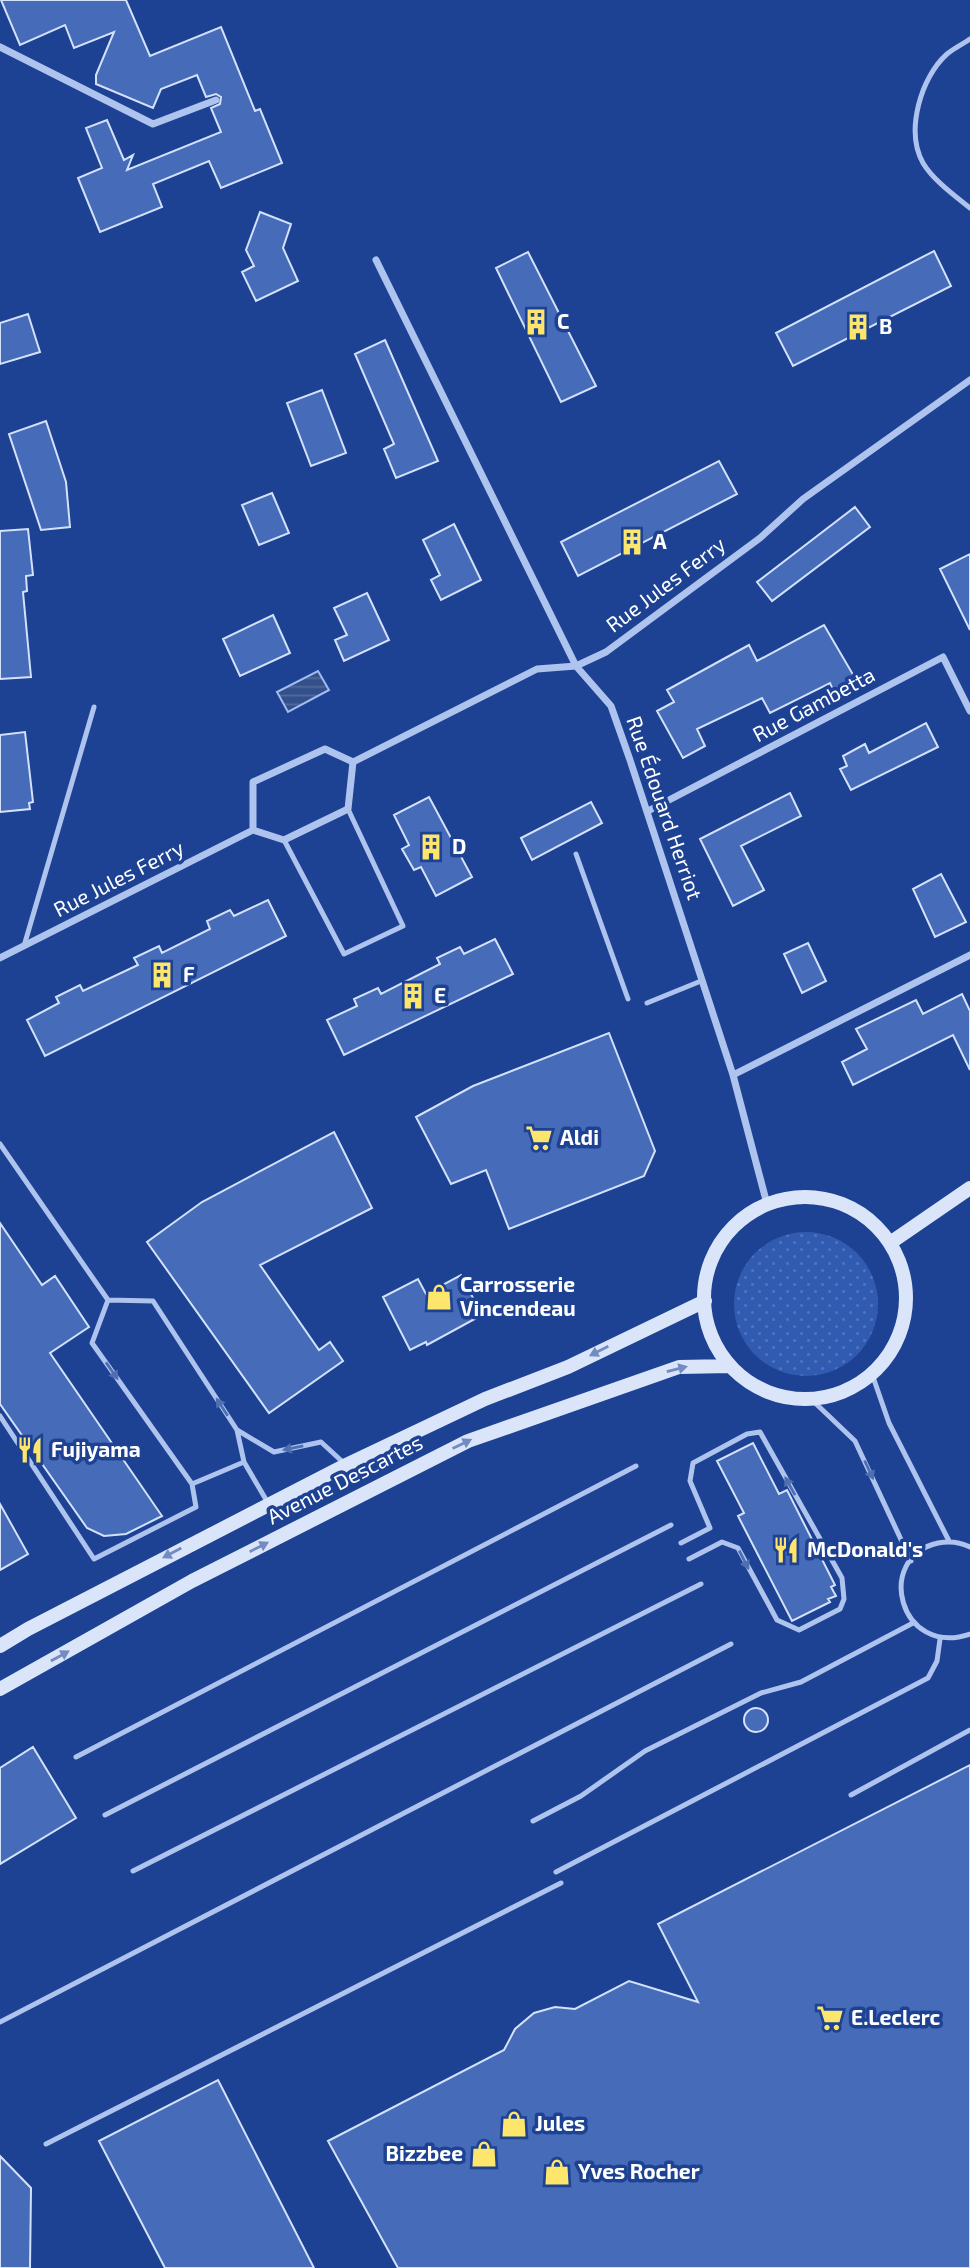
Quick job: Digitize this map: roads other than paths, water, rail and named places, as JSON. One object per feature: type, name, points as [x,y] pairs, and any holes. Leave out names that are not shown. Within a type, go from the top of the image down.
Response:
[{"type":"main road","points":[[890,1243],[970,1188]]},
{"type":"main road","points":[[794,1197],[822,1198],[849,1206],[872,1222],[890,1243],[900,1263],[905,1284],[906,1309],[900,1334],[888,1356],[872,1374],[834,1395],[811,1399],[779,1395],[750,1383],[730,1366],[717,1346],[708,1324],[705,1301],[708,1272],[719,1246],[736,1224],[767,1204],[794,1197]]},
{"type":"main road","name":"Avenue Descartes","points":[[0,1646],[268,1503],[485,1399],[568,1367],[705,1301]]},
{"type":"main road","name":"Avenue Descartes","points":[[0,1689],[192,1581],[468,1441],[680,1367],[730,1366]]},
{"type":"street","points":[[0,47],[153,124],[216,100]]},
{"type":"street","name":"Rue Édouard Herriot","points":[[376,260],[576,666],[611,706],[690,937],[701,981],[733,1075],[767,1204]]},
{"type":"street","name":"Rue Jules Ferry","points":[[353,762],[537,669],[576,666],[606,652],[760,538],[803,499],[970,380]]},
{"type":"street","name":"Rue Gambetta","points":[[648,811],[943,657],[970,711]]},
{"type":"street","points":[[325,749],[353,762],[348,809],[284,840],[253,830],[253,782],[325,749]]},
{"type":"street","name":"Rue Jules Ferry","points":[[0,958],[253,830]]},
{"type":"street","points":[[733,1075],[970,955]]},
{"type":"lane","points":[[970,39],[946,55],[925,85],[916,122],[916,142],[923,164],[970,208]]},
{"type":"lane","points":[[23,948],[94,707]]},
{"type":"lane","points":[[284,840],[344,954],[403,926],[348,809]]},
{"type":"lane","points":[[576,854],[628,999]]},
{"type":"lane","points":[[647,1003],[701,981]]},
{"type":"lane","points":[[0,1144],[108,1300]]},
{"type":"lane","points":[[108,1300],[153,1301],[237,1430],[244,1462],[268,1503]]},
{"type":"lane","points":[[0,1416],[94,1559],[196,1507],[192,1484],[92,1343],[108,1300]]},
{"type":"lane","points":[[872,1374],[889,1423],[949,1541]]},
{"type":"lane","points":[[811,1399],[855,1441],[911,1561]]},
{"type":"lane","points":[[237,1430],[274,1452],[321,1441],[346,1465]]},
{"type":"lane","points":[[681,1543],[710,1528],[690,1481],[693,1463],[747,1434],[760,1432],[842,1578],[844,1599],[840,1609],[799,1630],[776,1620],[738,1548],[722,1542],[689,1559]]},
{"type":"lane","points":[[192,1484],[244,1462]]},
{"type":"lane","points":[[76,1757],[636,1466]]},
{"type":"lane","points":[[105,1815],[671,1525]]},
{"type":"lane","points":[[970,1547],[949,1541],[921,1550],[911,1561],[901,1582],[901,1594],[913,1623],[925,1633],[940,1639],[957,1639],[970,1634]]},
{"type":"lane","points":[[133,1871],[702,1584]]},
{"type":"lane","points":[[533,1821],[581,1796],[645,1751],[761,1693],[801,1682],[913,1623]]},
{"type":"lane","points":[[555,1872],[928,1678],[937,1661],[940,1639]]},
{"type":"lane","points":[[0,2022],[731,1644]]},
{"type":"lane","points":[[851,1795],[970,1730]]},
{"type":"lane","points":[[46,2144],[561,1883]]},
{"type":"place","name":"C","points":[[536,322]]},
{"type":"place","name":"B","points":[[858,327]]},
{"type":"place","name":"A","points":[[632,542]]},
{"type":"place","name":"D","points":[[431,847]]},
{"type":"place","name":"F","points":[[162,975]]},
{"type":"place","name":"E","points":[[413,996]]},
{"type":"place","name":"Aldi","points":[[539,1138]]},
{"type":"place","name":"Carrosserie Vincendeau","points":[[439,1297]]},
{"type":"place","name":"Fujiyama","points":[[30,1450]]},
{"type":"place","name":"McDonald's","points":[[786,1550]]},
{"type":"place","name":"E.Leclerc","points":[[830,2018]]},
{"type":"place","name":"Jules","points":[[514,2124]]},
{"type":"place","name":"Bizzbee","points":[[484,2154]]},
{"type":"place","name":"Yves Rocher","points":[[557,2172]]}]
